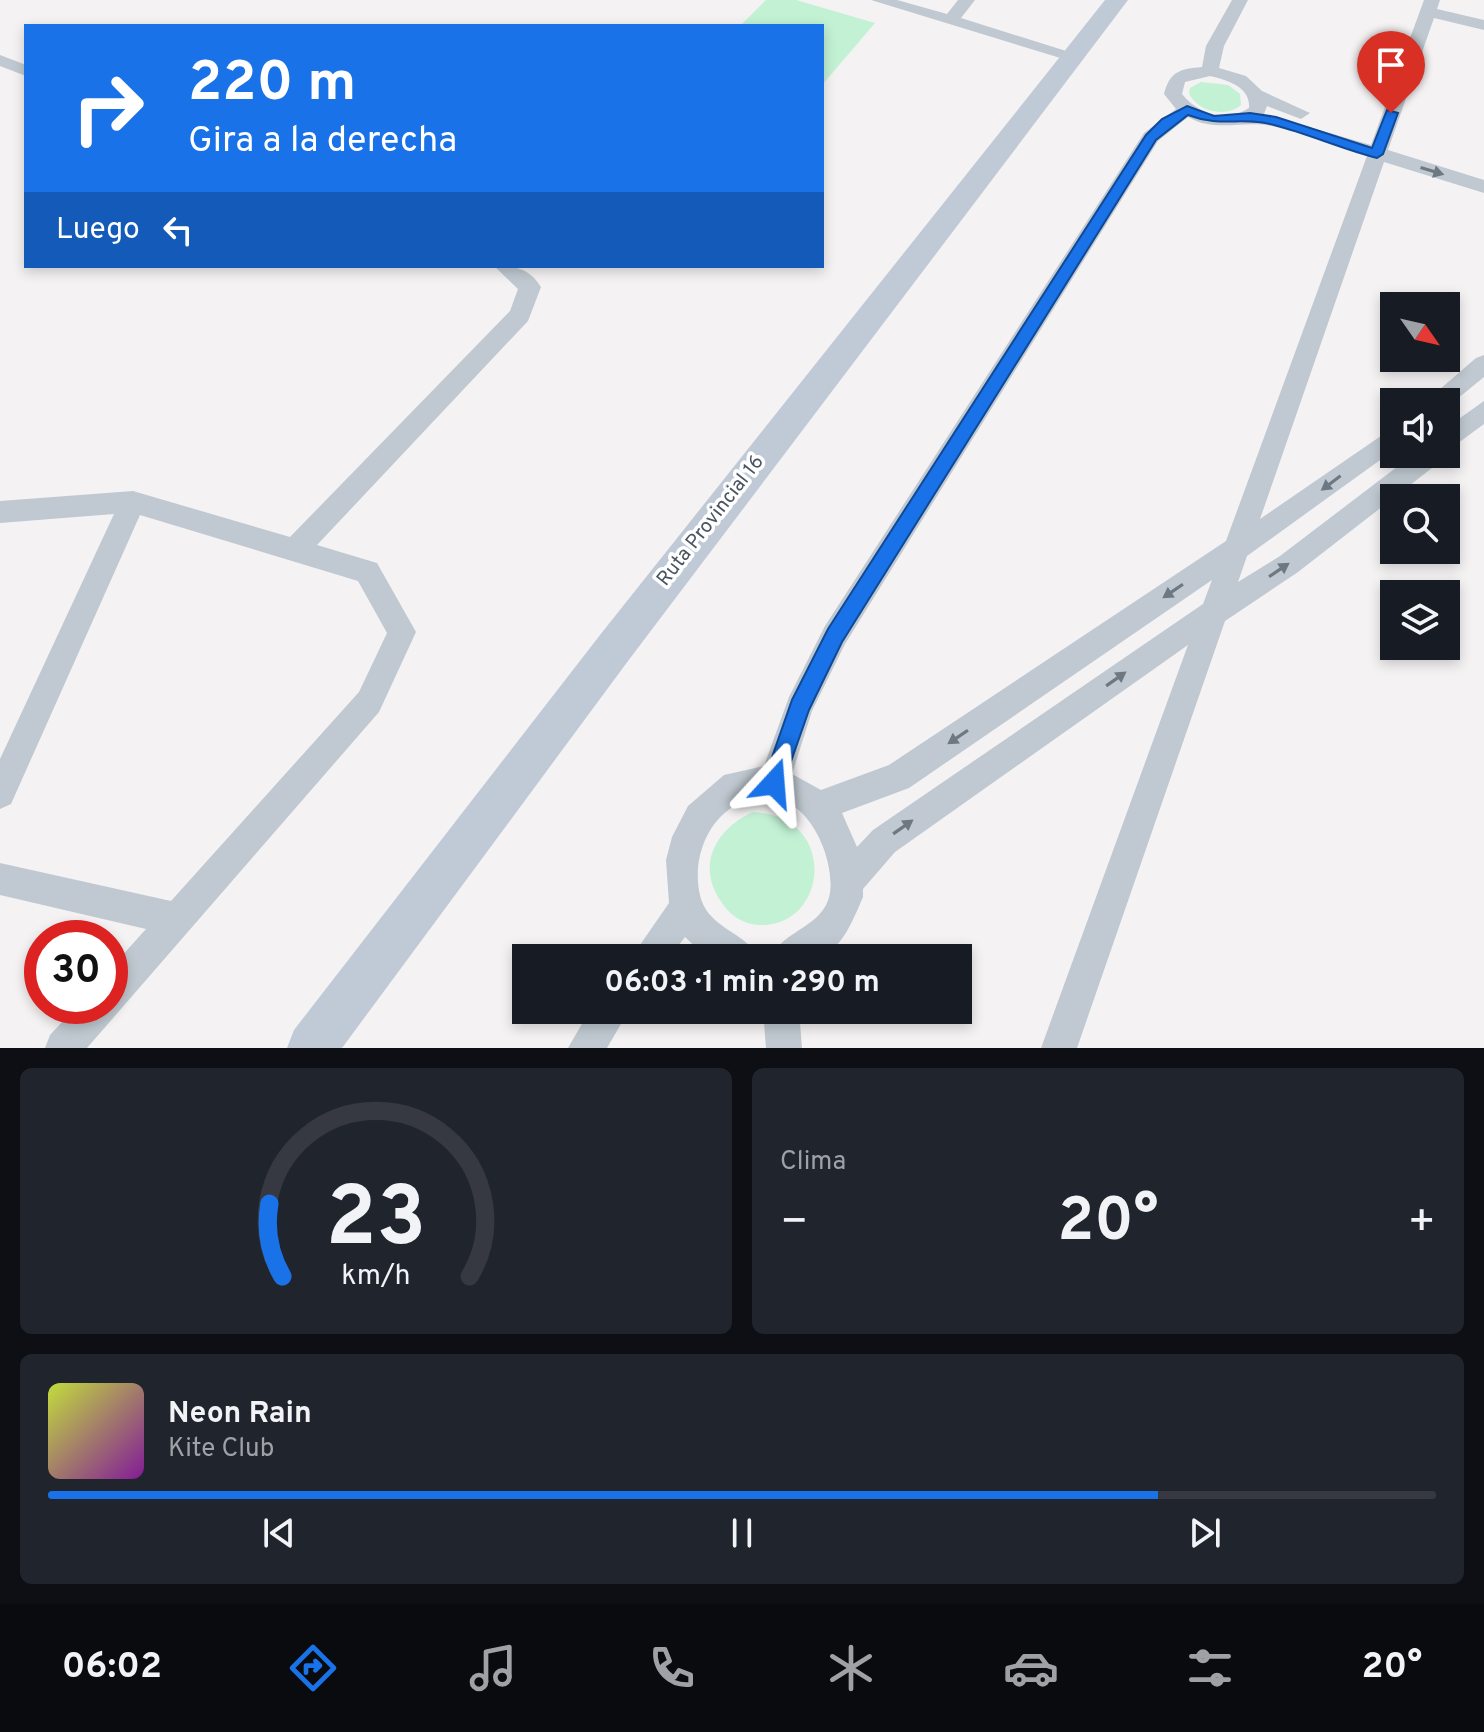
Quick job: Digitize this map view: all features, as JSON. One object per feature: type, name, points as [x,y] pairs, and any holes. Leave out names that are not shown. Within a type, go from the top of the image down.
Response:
[{"type":"main road","name":"Ruta Provincial 16","points":[[312,1048],[614,648],[1117,0]]},
{"type":"street","points":[[879,0],[1073,56]]},
{"type":"street","points":[[951,20],[967,0]]},
{"type":"street","points":[[1210,71],[1215,46],[1240,0]]},
{"type":"street","points":[[1059,1048],[1430,6],[1484,25]]},
{"type":"street","points":[[0,60],[24,70]]},
{"type":"street","points":[[1484,171],[1380,146],[1276,121],[1250,117],[1212,120],[1187,110],[1173,94],[1177,79],[1197,71],[1210,71],[1244,82],[1257,95],[1282,107],[1380,146],[1484,187]]},
{"type":"street","points":[[1250,117],[1257,111],[1257,95]]},
{"type":"street","points":[[774,783],[799,707],[835,635],[1151,137],[1167,121],[1187,110]]},
{"type":"street","points":[[295,550],[520,315],[530,287],[507,268]]},
{"type":"street","points":[[1454,388],[1484,364]]},
{"type":"street","points":[[1460,430],[1484,410]]},
{"type":"street","points":[[820,806],[898,777],[1303,504],[1380,447]]},
{"type":"street","points":[[847,882],[884,841],[1214,612],[1289,564],[1414,468]]},
{"type":"street","points":[[0,793],[133,502]]},
{"type":"street","points":[[0,512],[133,502],[295,550],[367,572],[402,632],[369,702],[128,975]]},
{"type":"street","points":[[715,944],[701,932],[687,907],[681,880],[683,852],[692,827],[707,806],[727,791],[750,783],[774,783],[798,790],[820,806],[836,827],[846,854],[847,882],[840,910],[826,935],[814,944]]},
{"type":"street","points":[[0,879],[177,919]]},
{"type":"street","points":[[659,944],[687,907]]},
{"type":"street","points":[[63,1048],[85,1024]]},
{"type":"street","points":[[586,1048],[602,1024]]},
{"type":"street","points":[[782,1024],[784,1048]]},
{"type":"green space","points":[[766,0],[796,0],[875,23],[824,83],[824,24],[742,24]]},
{"type":"green space","points":[[1201,82],[1228,85],[1240,94],[1241,105],[1220,112],[1198,105],[1189,93],[1190,88]]},
{"type":"green space","points":[[753,812],[781,818],[800,832],[811,850],[814,871],[810,892],[799,909],[782,921],[759,925],[742,921],[728,910],[713,887],[710,873],[710,861],[720,837],[729,827]]},
{"type":"route","points":[[774,783],[799,707],[835,635],[1151,137],[1167,121],[1187,110],[1212,120],[1250,117],[1276,121],[1377,154],[1391,113]]}]
